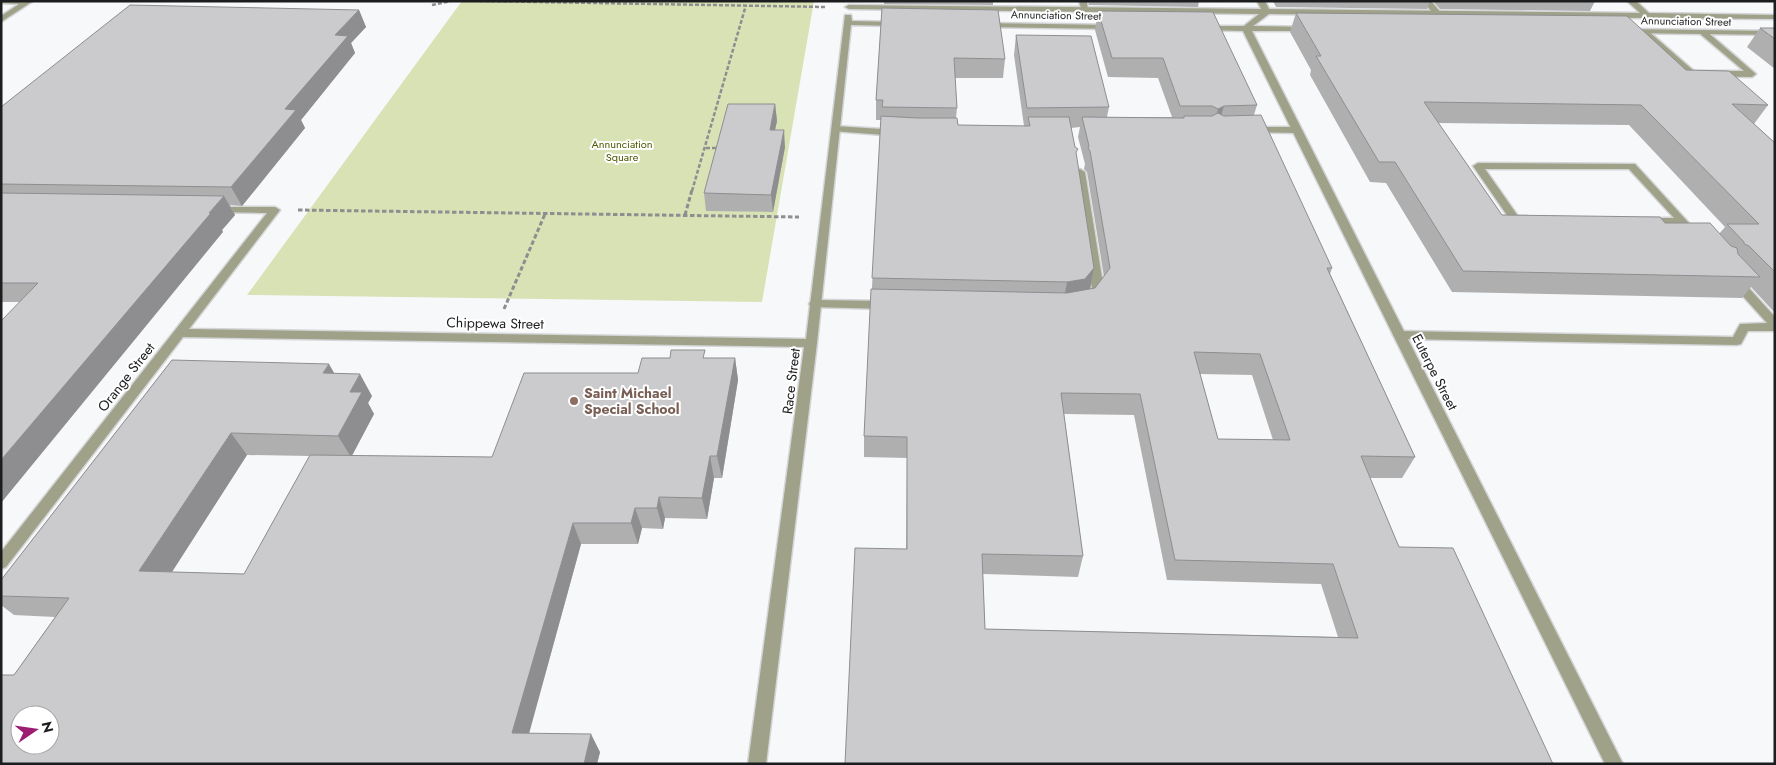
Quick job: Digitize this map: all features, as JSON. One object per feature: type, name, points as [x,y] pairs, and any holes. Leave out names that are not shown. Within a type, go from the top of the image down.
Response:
[{"type":"street","points":[[1,1],[28,1]]},
{"type":"street","points":[[1,20],[28,1]]},
{"type":"street","points":[[1083,1],[1085,10]]},
{"type":"street","points":[[1427,1],[1438,14]]},
{"type":"street","points":[[1631,1],[1666,32]]},
{"type":"street","name":"Annunciation Street","points":[[849,4],[1085,10],[1263,7],[1438,14],[1775,17]]},
{"type":"street","name":"Race Street","points":[[757,764],[811,342],[849,4]]},
{"type":"street","points":[[1246,28],[1263,7]]},
{"type":"street","points":[[847,23],[907,24]]},
{"type":"street","name":"Annunciation Street","points":[[977,25],[1126,27]]},
{"type":"street","points":[[1196,28],[1315,29]]},
{"type":"street","name":"Euterpe Street","points":[[1246,28],[1614,764]]},
{"type":"street","name":"Annunciation Street","points":[[1614,31],[1775,33]]},
{"type":"street","points":[[1644,32],[1692,74],[1752,74],[1702,32]]},
{"type":"street","points":[[835,129],[908,133]]},
{"type":"street","points":[[1242,130],[1296,130]]},
{"type":"street","points":[[1078,306],[1086,305],[1098,290],[1079,166]]},
{"type":"street","points":[[1534,219],[1515,219],[1478,166],[1632,166],[1701,243]]},
{"type":"street","points":[[206,209],[275,210]]},
{"type":"street","name":"Orange Street","points":[[1,563],[275,210]]},
{"type":"street","points":[[1633,221],[1682,221]]},
{"type":"street","points":[[1727,271],[1775,326]]},
{"type":"street","points":[[815,304],[894,306]]},
{"type":"street","points":[[1399,335],[1737,341],[1744,327],[1775,326]]},
{"type":"street","name":"Chippewa Street","points":[[179,333],[811,342]]},
{"type":"path","points":[[432,5],[451,1]]},
{"type":"path","points":[[479,1],[746,5],[849,4]]},
{"type":"path","points":[[686,215],[746,5]]},
{"type":"path","points":[[706,148],[723,148]]},
{"type":"path","points":[[275,210],[825,218]]},
{"type":"path","points":[[504,309],[545,214]]},
{"type":"green space","name":"Annunciation Square","points":[[462,1],[814,1],[762,302],[247,295]]},
{"type":"building","points":[[130,5],[359,10],[335,35],[348,36],[285,109],[296,110],[231,187],[1,184],[1,107]]},
{"type":"building","points":[[882,8],[998,10],[1005,59],[954,58],[957,108],[882,107],[883,100],[876,100]]},
{"type":"building","points":[[1098,11],[1213,12],[1257,105],[1224,106],[1218,109],[1212,106],[1180,106],[1163,58],[1112,58]]},
{"type":"building","points":[[1296,13],[1627,16],[1686,70],[1729,71],[1768,105],[1732,104],[1775,143],[1775,272],[1749,246],[1744,244],[1727,224],[1759,224],[1641,105],[1424,102],[1502,215],[1660,217],[1665,223],[1710,223],[1731,246],[1737,248],[1738,254],[1760,277],[1463,271],[1395,162],[1379,162],[1316,56],[1321,56]]},
{"type":"building","points":[[1760,28],[1775,28],[1775,39]]},
{"type":"building","points":[[1016,35],[1091,36],[1109,107],[1027,108]]},
{"type":"building","points":[[728,104],[775,104],[770,130],[784,130],[771,195],[704,193]]},
{"type":"building","points":[[1218,113],[1224,116],[1261,115],[1332,268],[1327,268],[1415,457],[1361,456],[1399,547],[1453,548],[1553,764],[845,764],[855,548],[907,549],[907,437],[864,436],[871,289],[1067,293],[1095,288],[1110,268],[1090,151],[1082,117],[1184,118],[1184,116],[1212,116]],"holes":[[[1194,352],[1260,354],[1290,440],[1218,439]],[[1061,393],[1140,394],[1175,560],[1333,564],[1358,638],[985,629],[982,554],[1083,556]]]},
{"type":"building","points":[[881,116],[957,118],[958,125],[1030,126],[1028,117],[1069,117],[1075,147],[1078,149],[1076,152],[1094,268],[1085,279],[1067,282],[872,278]]},
{"type":"building","points":[[1,193],[224,196],[1,460],[1,321],[38,283],[1,283]]},
{"type":"building","points":[[671,350],[705,350],[703,358],[735,358],[717,456],[710,456],[702,498],[659,497],[657,508],[635,508],[631,523],[573,523],[512,733],[591,734],[584,764],[1,764],[1,675],[14,675],[69,598],[1,596],[1,580],[172,360],[329,364],[323,373],[360,374],[350,392],[362,392],[338,436],[231,433],[139,571],[244,574],[310,455],[492,457],[524,373],[638,373],[642,358],[670,358]]},
{"type":"place","name":"Saint Michael Special School","points":[[574,401]]}]
